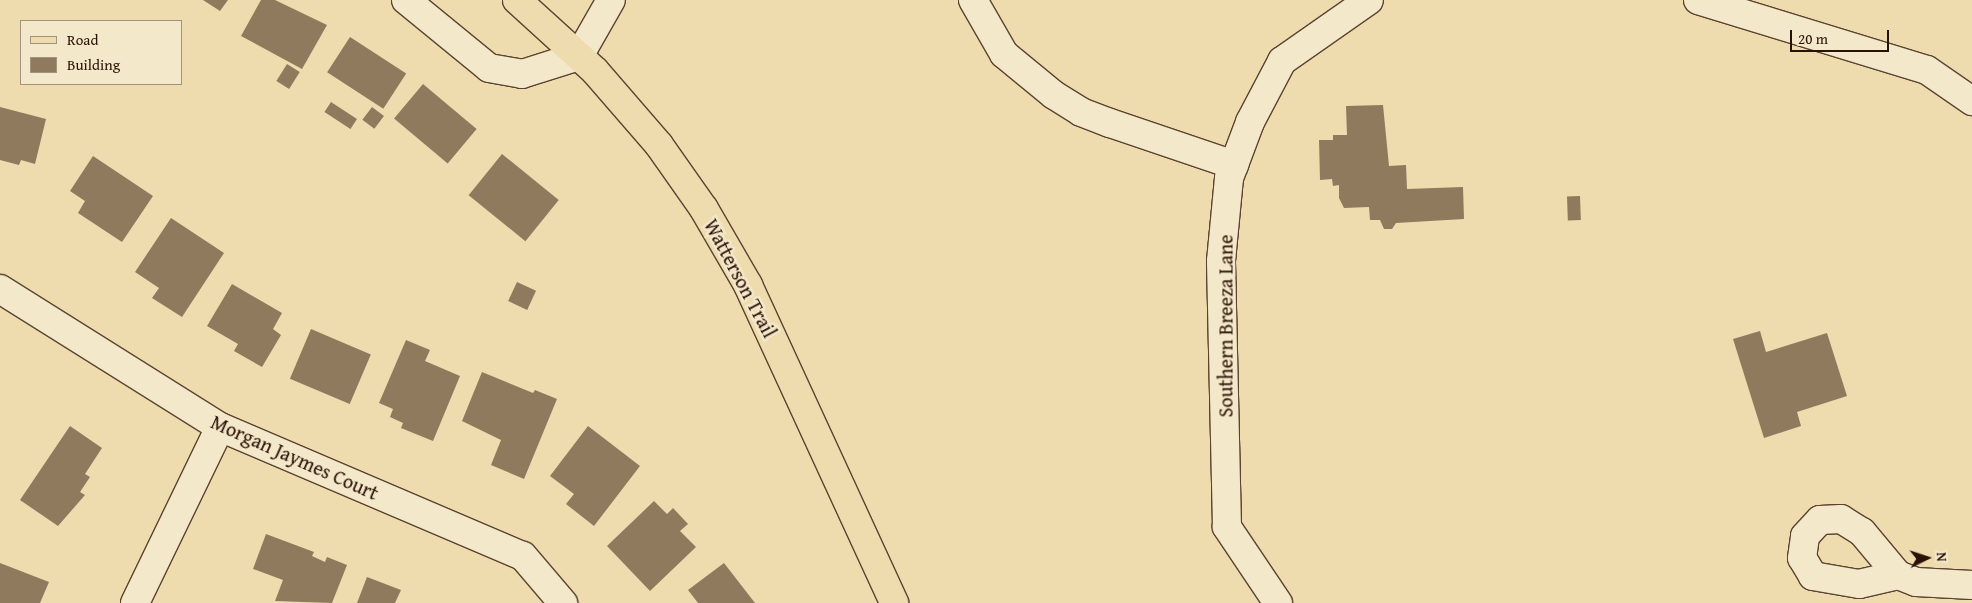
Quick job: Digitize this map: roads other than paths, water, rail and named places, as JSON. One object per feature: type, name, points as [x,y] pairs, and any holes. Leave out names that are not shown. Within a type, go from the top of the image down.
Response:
[{"type":"main road","name":"Watterson Trail","points":[[518,0],[579,56],[660,145],[704,209],[734,260],[894,603]]},
{"type":"street","points":[[406,0],[488,68],[522,74],[579,56],[611,0]]},
{"type":"street","points":[[973,0],[1004,54],[1054,95],[1082,112],[1110,123],[1234,165]]},
{"type":"street","name":"Southern Breeza Lane","points":[[1278,603],[1227,527],[1221,261],[1229,178],[1250,122],[1282,61],[1369,0]]},
{"type":"street","points":[[1698,0],[1927,70],[1972,101]]},
{"type":"street","name":"Morgan Jaymes Court","points":[[0,288],[220,427],[523,556],[562,603]]},
{"type":"street","points":[[135,603],[220,427]]},
{"type":"street","points":[[1898,575],[1916,582],[1972,585]]}]
